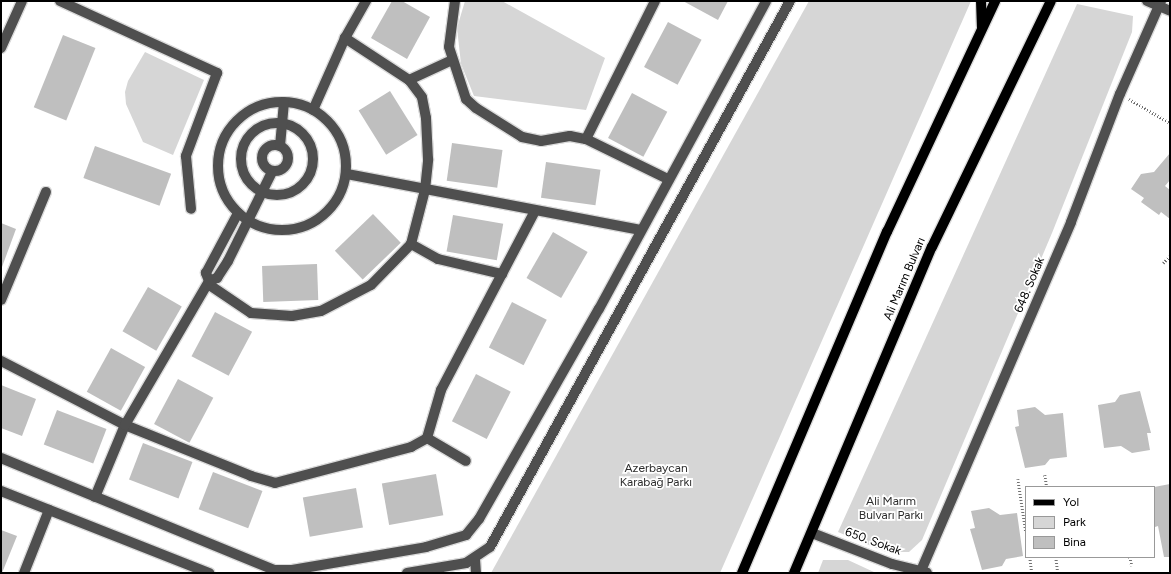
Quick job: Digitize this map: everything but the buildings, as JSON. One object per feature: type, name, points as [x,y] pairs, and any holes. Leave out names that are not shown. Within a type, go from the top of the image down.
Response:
[{"type":"main road","points":[[981,1],[982,31]]},
{"type":"main road","points":[[742,573],[887,232],[996,1]]},
{"type":"main road","name":"Ali Marım Bulvarı","points":[[794,573],[932,247],[1051,1]]},
{"type":"street","points":[[1,48],[22,1]]},
{"type":"street","points":[[60,1],[218,73],[186,156],[191,209]]},
{"type":"street","points":[[313,110],[345,38],[366,1]]},
{"type":"street","points":[[455,1],[449,47],[466,99],[497,123],[522,137],[541,141],[570,136],[586,139],[668,180]]},
{"type":"street","points":[[586,139],[655,1]]},
{"type":"street","points":[[1,458],[265,570],[292,570],[426,547],[466,535],[479,519],[641,230],[766,1]]},
{"type":"street","points":[[407,573],[454,566],[475,559],[490,547],[495,540],[790,1]]},
{"type":"street","points":[[1147,1],[1160,4],[1170,12]]},
{"type":"street","name":"648. Sokak","points":[[923,572],[1065,236],[1120,94],[1160,4]]},
{"type":"street","points":[[238,213],[206,273],[208,282],[251,313],[292,316],[321,311],[371,285],[411,244],[425,190],[428,159],[426,118],[422,97],[409,80],[345,38]]},
{"type":"street","points":[[409,80],[452,60]]},
{"type":"street","points":[[280,146],[284,102]]},
{"type":"street","points":[[284,102],[313,110],[326,118],[340,137],[347,159],[347,174],[342,192],[333,207],[319,220],[303,228],[285,231],[267,229],[249,221],[238,213],[225,196],[219,179],[218,161],[222,143],[231,127],[244,114],[260,106],[284,102]]},
{"type":"street","points":[[282,123],[294,127],[309,140],[314,159],[312,172],[305,183],[294,191],[282,195],[263,192],[253,186],[244,175],[241,161],[243,147],[250,135],[261,126],[282,123]]},
{"type":"street","points":[[270,146],[280,146],[287,153],[288,162],[282,170],[272,172],[264,166],[262,157],[270,146]]},
{"type":"street","points":[[95,497],[125,424],[208,282],[217,278],[249,221],[272,172]]},
{"type":"street","points":[[347,174],[641,230]]},
{"type":"street","points":[[1,300],[46,192]]},
{"type":"street","points":[[1,361],[125,424],[251,476],[275,483],[411,447],[427,438],[441,390],[535,211]]},
{"type":"street","points":[[411,244],[438,259],[502,274]]},
{"type":"street","points":[[427,438],[466,461]]},
{"type":"street","points":[[1,491],[209,573]]},
{"type":"street","points":[[24,573],[49,510]]},
{"type":"street","name":"650. Sokak","points":[[812,533],[892,564],[923,572]]},
{"type":"street","points":[[475,559],[476,573]]},
{"type":"path","points":[[1120,94],[1170,123]]},
{"type":"path","points":[[1163,263],[1170,256]]},
{"type":"path","points":[[1045,475],[1047,486]]},
{"type":"path","points":[[1018,479],[1025,525]]},
{"type":"path","points":[[1030,558],[1032,573]]},
{"type":"path","points":[[1056,558],[1058,573]]},
{"type":"path","points":[[1130,558],[1132,566]]},
{"type":"green space","points":[[465,1],[502,1],[605,58],[586,110],[474,96],[461,64],[457,28]]},
{"type":"green space","name":"Azerbaycan Karabağ Parkı","points":[[809,1],[971,1],[720,573],[491,573]]},
{"type":"green space","name":"Ali Marım Bulvarı Parkı","points":[[1077,4],[1133,16],[1132,32],[1052,233],[922,540],[909,552],[886,552],[838,532]]},
{"type":"green space","points":[[145,52],[204,80],[173,155],[143,142],[126,104],[125,92],[128,81]]},
{"type":"green space","points":[[823,560],[848,560],[876,573],[818,573]]}]
